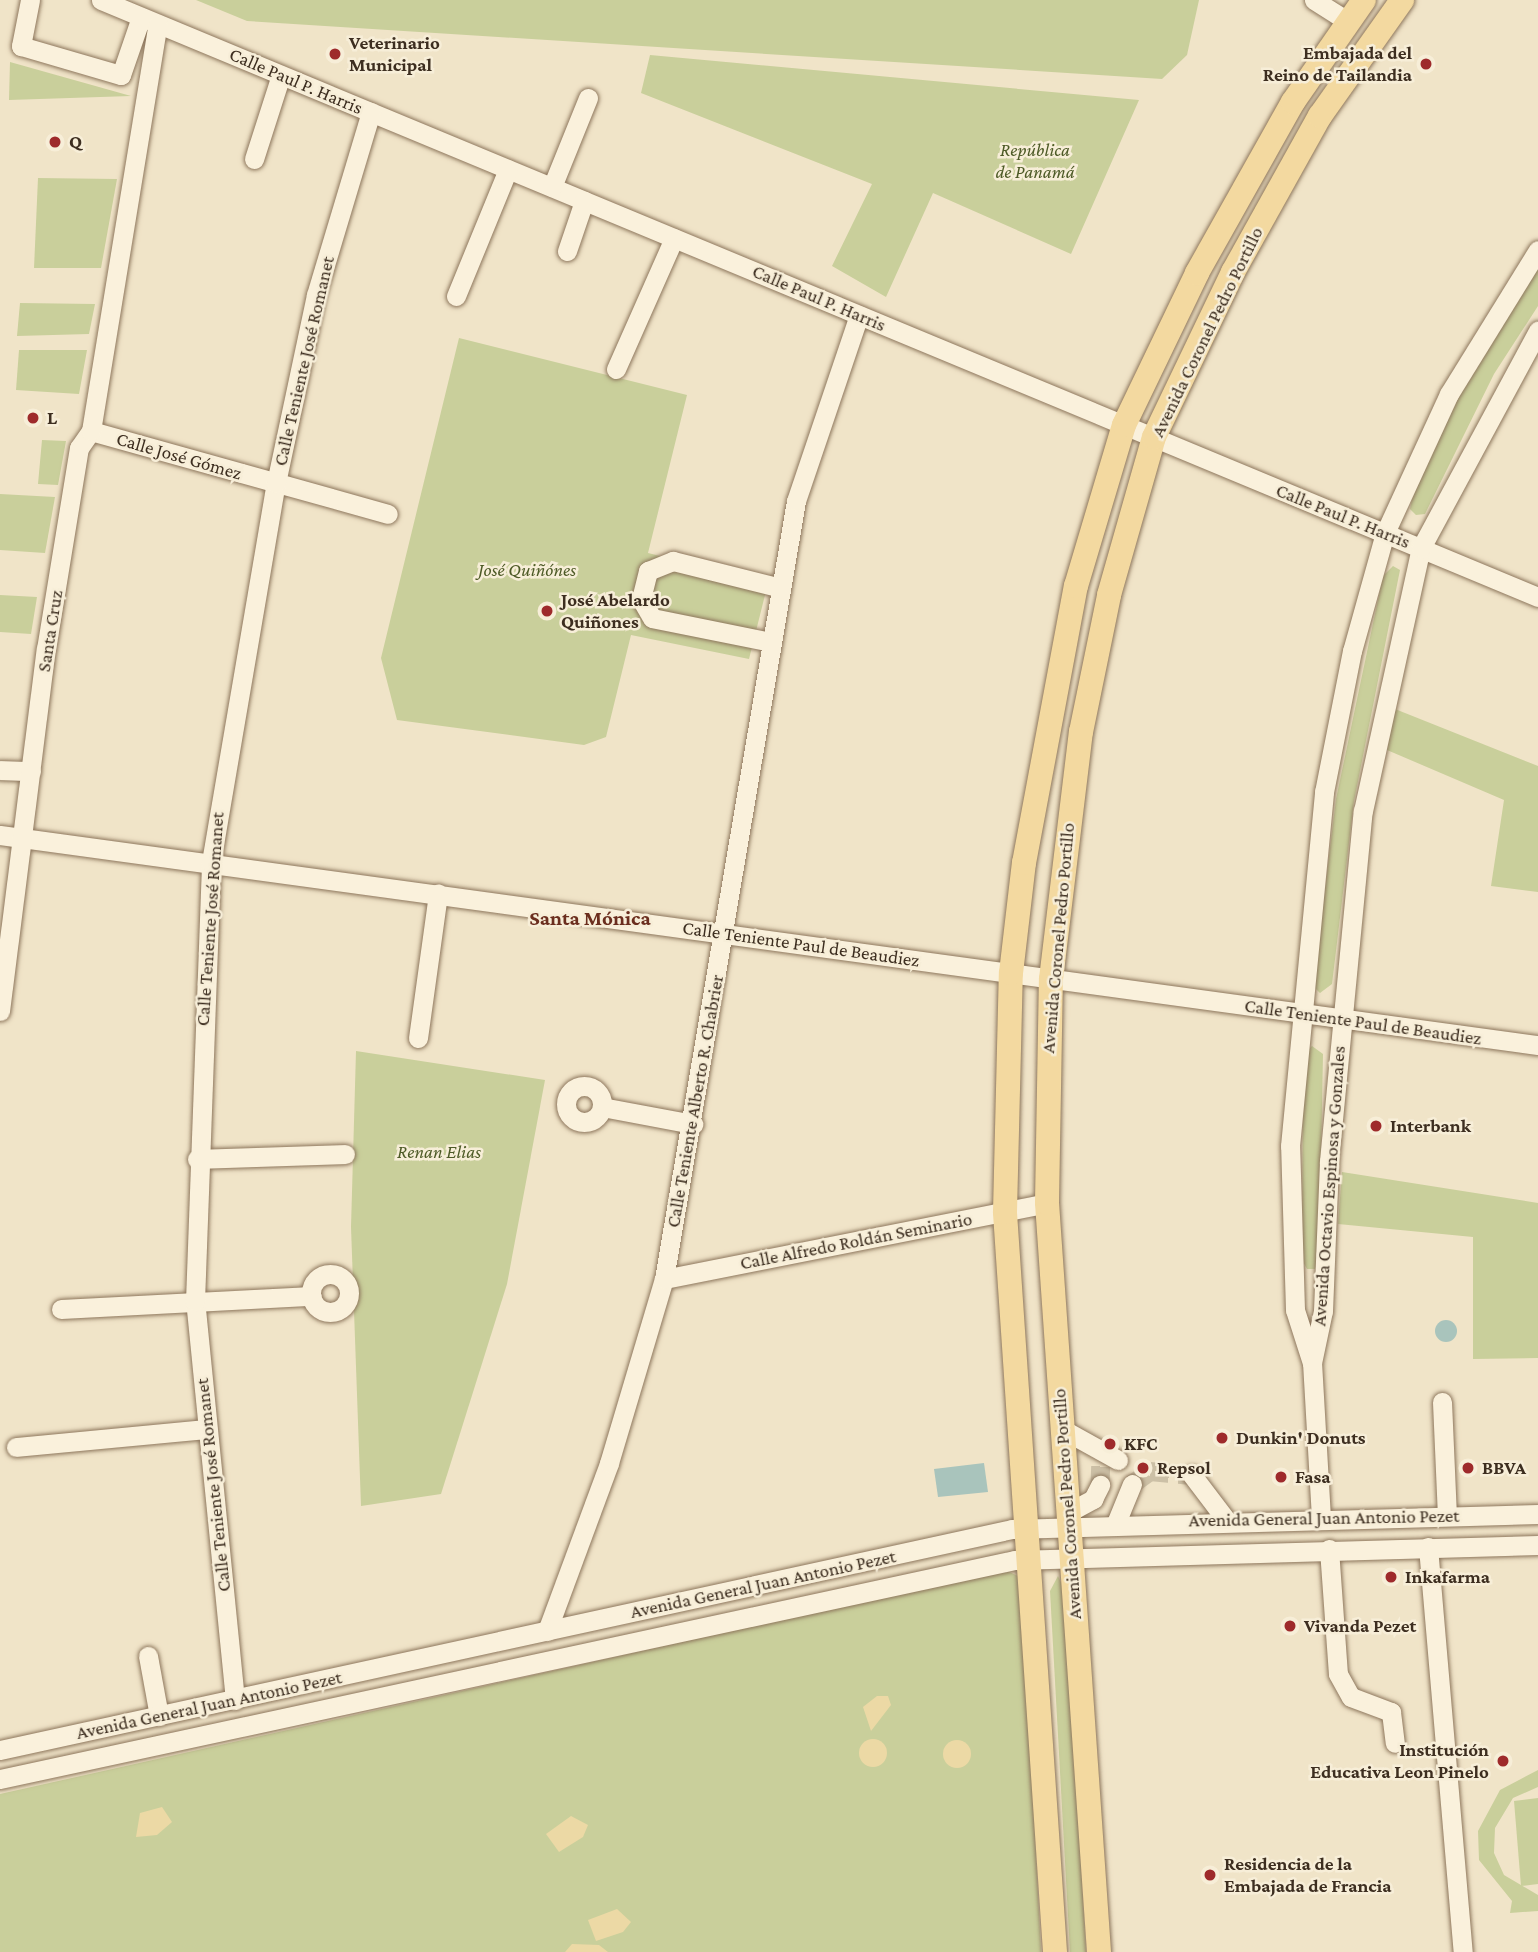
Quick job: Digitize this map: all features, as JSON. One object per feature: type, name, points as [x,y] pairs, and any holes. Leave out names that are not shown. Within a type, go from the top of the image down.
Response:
[{"type":"main road","name":"Avenida Coronel Pedro Portillo","points":[[1055,1952],[1030,1558],[1004,1212],[1011,973],[1047,724],[1076,586],[1124,425],[1197,273],[1293,102],[1364,0]]},
{"type":"main road","name":"Avenida Coronel Pedro Portillo","points":[[1098,1952],[1048,1203],[1051,979],[1080,732],[1109,595],[1154,437],[1233,272],[1314,128],[1402,0]]},
{"type":"street","points":[[30,0],[21,46],[121,75],[149,20]]},
{"type":"street","name":"Calle Paul P. Harris","points":[[101,0],[1538,597]]},
{"type":"street","points":[[1314,0],[1349,22]]},
{"type":"street","name":"Santa Cruz","points":[[0,1011],[79,448],[91,431],[149,20]]},
{"type":"street","points":[[254,159],[281,75]]},
{"type":"street","points":[[552,187],[588,98]]},
{"type":"street","name":"Calle Teniente José Romanet","points":[[235,1700],[195,1301],[197,1158],[211,862],[276,483],[316,295],[371,112]]},
{"type":"street","points":[[456,296],[508,169]]},
{"type":"street","points":[[567,251],[584,201]]},
{"type":"street","points":[[616,369],[674,238]]},
{"type":"street","name":"Avenida Octavio Espinosa y Gonzales","points":[[1312,1363],[1295,1310],[1290,1146],[1298,1013],[1324,792],[1352,651],[1385,533],[1449,394],[1538,250]]},
{"type":"street","name":"Calle Teniente Alberto R. Chabrier","points":[[547,1631],[608,1463],[664,1279],[693,1124],[796,501],[859,315]]},
{"type":"street","name":"Avenida Octavio Espinosa y Gonzales","points":[[1321,1518],[1312,1363],[1325,1271],[1341,1019],[1363,811],[1421,548],[1538,331]]},
{"type":"street","name":"Calle José Gómez","points":[[91,431],[388,514]]},
{"type":"street","points":[[771,642],[652,618],[641,599],[648,570],[673,561],[781,588]]},
{"type":"street","points":[[0,770],[32,771]]},
{"type":"street","name":"Calle Teniente Paul de Beaudiez","points":[[0,835],[23,835],[1538,1045]]},
{"type":"street","points":[[418,1038],[438,893]]},
{"type":"street","points":[[602,1107],[693,1124]]},
{"type":"street","points":[[197,1158],[345,1154]]},
{"type":"street","name":"Calle Alfredo Roldán Seminario","points":[[664,1279],[1048,1203]]},
{"type":"street","points":[[1292,1268],[1311,1278],[1325,1271]]},
{"type":"street","points":[[61,1309],[312,1296]]},
{"type":"street","points":[[1442,1402],[1447,1515]]},
{"type":"street","points":[[16,1447],[207,1429]]},
{"type":"street","points":[[1062,1429],[1106,1457]]},
{"type":"street","points":[[1192,1475],[1227,1521]]},
{"type":"street","points":[[1116,1523],[1132,1483]]},
{"type":"street","points":[[1068,1519],[1093,1499],[1100,1485]]},
{"type":"street","name":"Avenida General Juan Antonio Pezet","points":[[0,1750],[1068,1519],[1116,1523],[1538,1514]]},
{"type":"street","name":"Avenida General Juan Antonio Pezet","points":[[0,1779],[1030,1558],[1538,1545]]},
{"type":"street","points":[[1428,1547],[1463,1952]]},
{"type":"street","points":[[1329,1549],[1338,1674],[1351,1697],[1391,1712],[1395,1743]]},
{"type":"street","points":[[148,1656],[159,1716]]},
{"type":"green space","points":[[196,0],[1199,0],[1187,55],[1162,79],[247,21]]},
{"type":"green space","name":"República de Panamá","points":[[650,55],[1139,100],[1071,254],[933,193],[886,297],[832,266],[872,184],[641,93]]},
{"type":"green space","points":[[10,62],[131,96],[9,100]]},
{"type":"green space","points":[[38,178],[117,179],[101,268],[34,268]]},
{"type":"green space","points":[[1538,265],[1538,306],[1494,374],[1425,514],[1416,515],[1410,509],[1415,484],[1479,353]]},
{"type":"green space","points":[[20,303],[95,304],[89,334],[17,336]]},
{"type":"green space","name":"José Quiñónes","points":[[459,338],[687,395],[648,553],[768,583],[749,659],[631,635],[606,737],[584,745],[397,720],[381,658]]},
{"type":"green space","points":[[19,350],[87,350],[79,394],[16,390]]},
{"type":"green space","points":[[42,440],[66,441],[58,485],[38,484]]},
{"type":"green space","points":[[0,494],[55,497],[45,553],[0,550]]},
{"type":"green space","points":[[1393,566],[1400,570],[1354,801],[1332,984],[1320,993],[1313,986],[1336,799],[1383,576]]},
{"type":"green space","points":[[0,595],[37,597],[31,634],[0,632]]},
{"type":"green space","points":[[1395,709],[1538,766],[1538,892],[1491,886],[1504,800],[1387,750]]},
{"type":"green space","points":[[1312,1046],[1323,1054],[1319,1259],[1315,1269],[1307,1269],[1302,1260],[1303,1055]]},
{"type":"green space","name":"Renan Elias","points":[[356,1051],[545,1080],[507,1284],[441,1494],[361,1506],[351,1227]]},
{"type":"green space","points":[[1342,1172],[1538,1203],[1538,1358],[1473,1359],[1473,1237],[1338,1224]]},
{"type":"green space","points":[[1005,1570],[1022,1578],[1041,1952],[0,1952],[0,1794]]},
{"type":"green space","points":[[1058,1576],[1066,1593],[1086,1952],[1070,1952],[1050,1591]]},
{"type":"green space","points":[[1538,1770],[1538,1787],[1513,1798],[1495,1828],[1494,1853],[1504,1875],[1538,1895],[1538,1911],[1510,1913],[1512,1901],[1479,1860],[1478,1831],[1500,1790]]},
{"type":"green space","points":[[1538,1798],[1538,1884],[1521,1886],[1514,1801]]},
{"type":"sand","points":[[877,1696],[888,1696],[891,1705],[871,1731],[863,1707]]},
{"type":"sand","points":[[873,1739],[883,1743],[887,1753],[883,1763],[873,1767],[863,1763],[859,1753],[863,1743]]},
{"type":"sand","points":[[957,1740],[967,1744],[971,1754],[967,1764],[957,1768],[947,1764],[943,1754],[947,1744]]},
{"type":"sand","points":[[162,1807],[172,1822],[157,1835],[136,1837],[140,1813]]},
{"type":"sand","points":[[571,1816],[588,1825],[583,1837],[559,1852],[546,1834]]},
{"type":"sand","points":[[617,1909],[631,1922],[623,1932],[596,1941],[588,1920]]},
{"type":"sand","points":[[572,1944],[599,1945],[608,1952],[565,1952]]},
{"type":"water","points":[[1446,1320],[1454,1323],[1457,1331],[1454,1339],[1446,1342],[1438,1339],[1435,1331],[1438,1323]]},
{"type":"water","points":[[984,1463],[988,1492],[938,1497],[934,1469]]},
{"type":"tunnel","points":[[1100,1485],[1101,1460]]},
{"type":"tunnel","points":[[1132,1484],[1150,1471],[1192,1475]]},
{"type":"place","name":"Veterinario Municipal","points":[[335,54]]},
{"type":"place","name":"Embajada del Reino de Tailandia","points":[[1426,64]]},
{"type":"place","name":"Q","points":[[55,142]]},
{"type":"place","name":"L","points":[[33,418]]},
{"type":"place","name":"José Abelardo Quiñones","points":[[547,611]]},
{"type":"place","name":"Interbank","points":[[1376,1126]]},
{"type":"place","name":"Dunkin' Donuts","points":[[1222,1438]]},
{"type":"place","name":"KFC","points":[[1110,1444]]},
{"type":"place","name":"Repsol","points":[[1143,1468]]},
{"type":"place","name":"BBVA","points":[[1468,1468]]},
{"type":"place","name":"Fasa","points":[[1281,1477]]},
{"type":"place","name":"Inkafarma","points":[[1391,1577]]},
{"type":"place","name":"Vivanda Pezet","points":[[1290,1626]]},
{"type":"place","name":"Institución Educativa Leon Pinelo","points":[[1503,1761]]},
{"type":"place","name":"Residencia de la Embajada de Francia","points":[[1210,1875]]},
{"type":"district","name":"Santa Mónica","points":[[590,918]]}]
